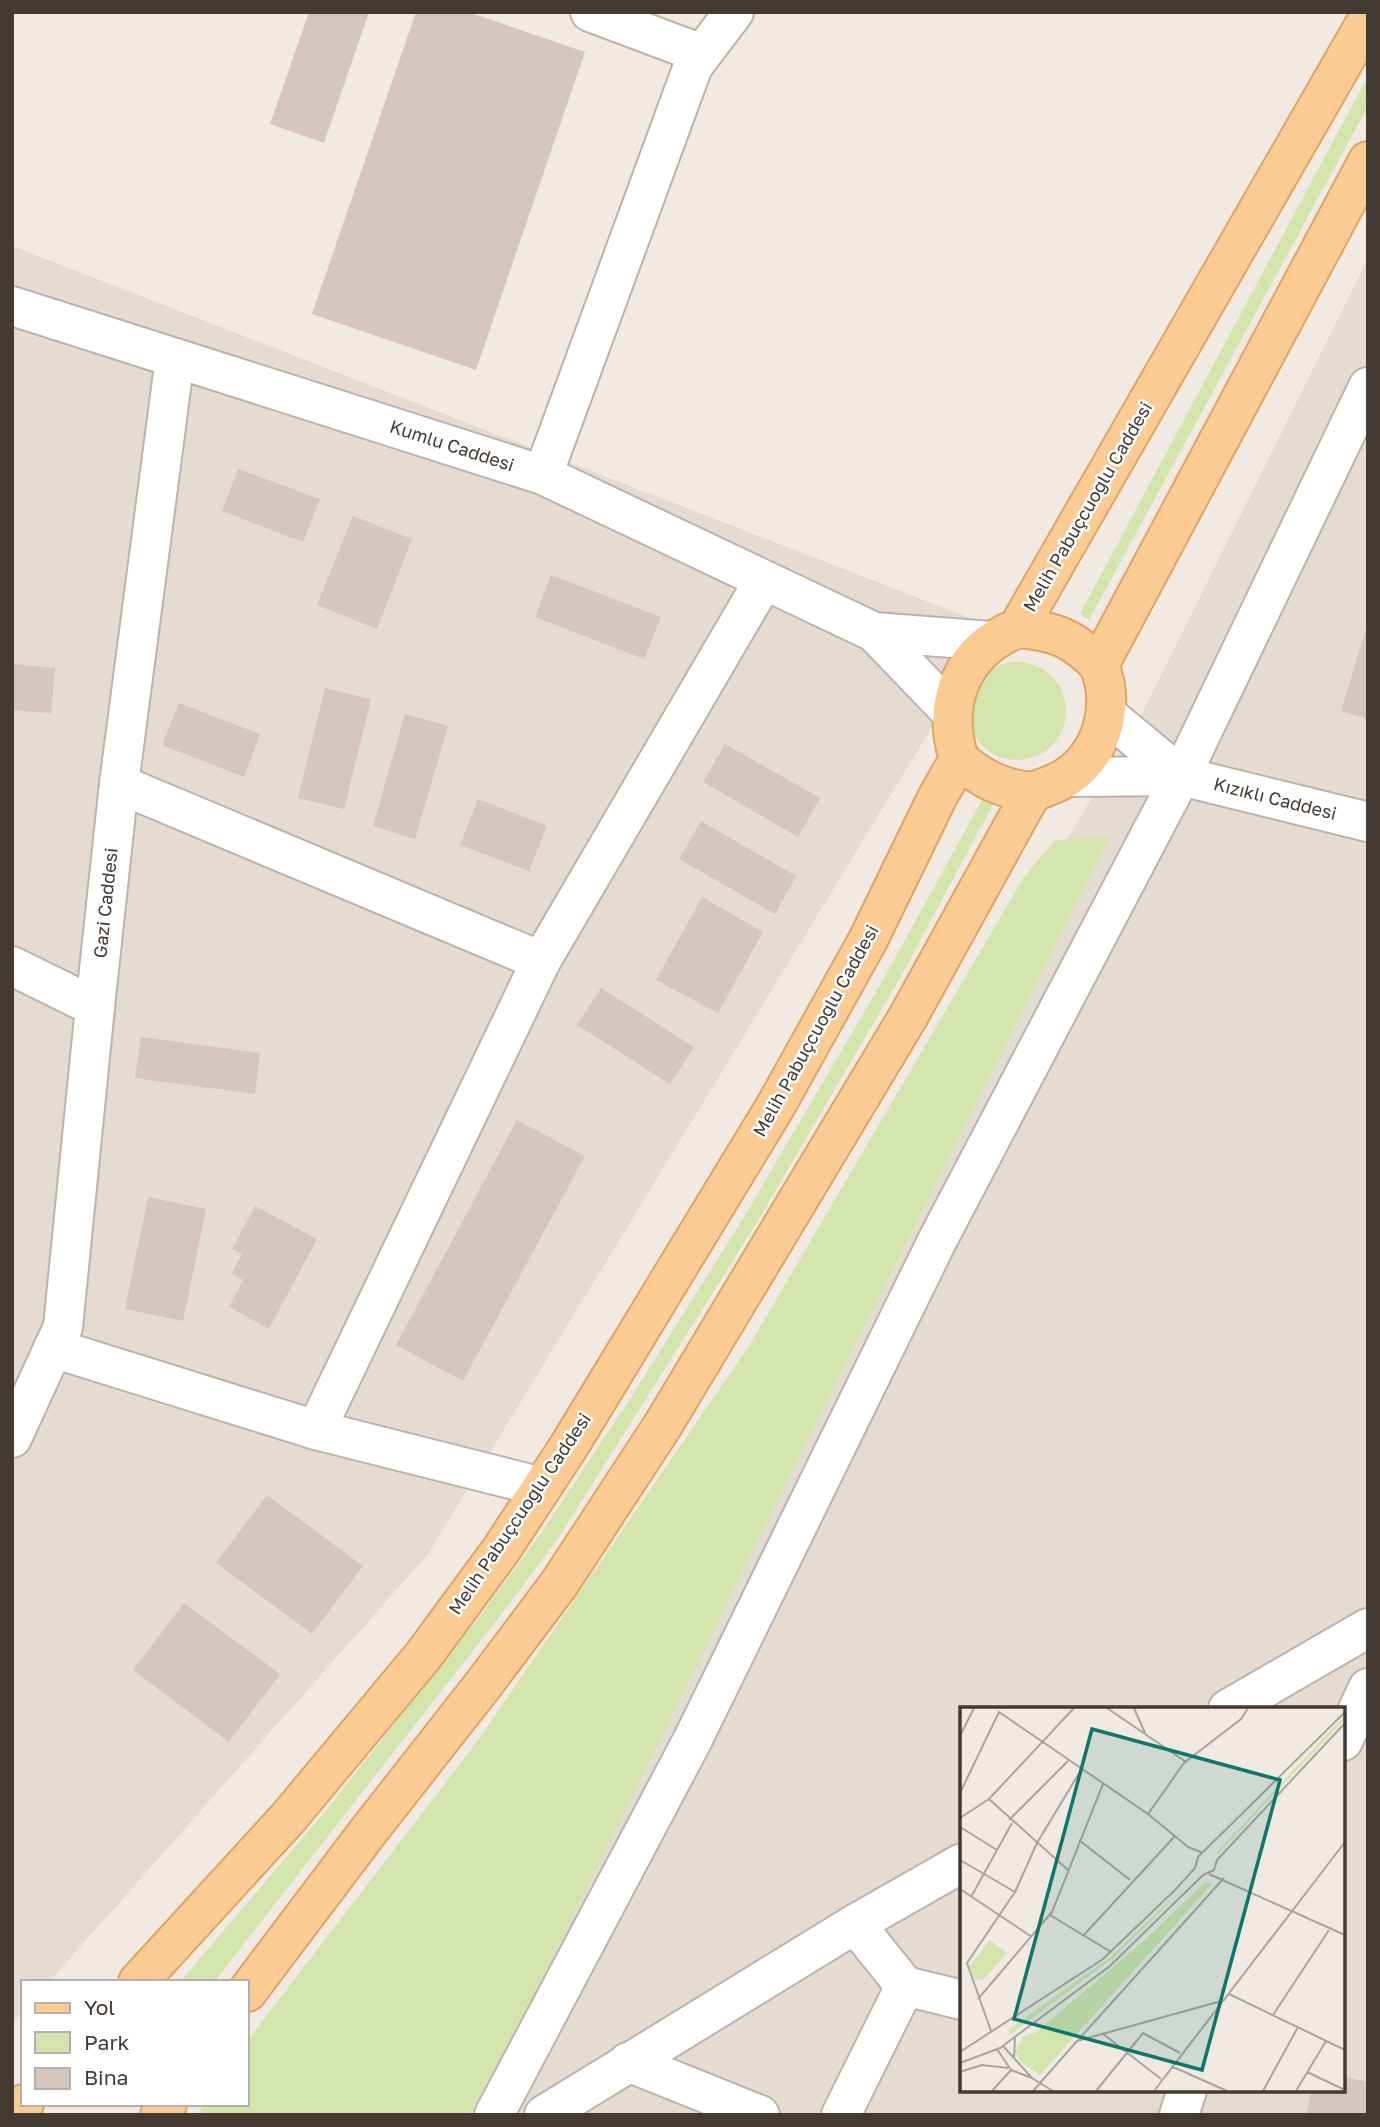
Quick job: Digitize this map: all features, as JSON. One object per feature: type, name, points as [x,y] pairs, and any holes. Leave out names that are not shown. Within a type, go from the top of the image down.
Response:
[{"type":"main road","name":"Melih Pabuçcuoğlu Caddesi","points":[[140,1980],[288,1818],[422,1656],[501,1550],[542,1487],[775,1107],[868,940],[937,798],[959,759],[954,743],[952,713],[954,697],[962,676],[977,654],[1005,635],[1368,19]]},
{"type":"main road","points":[[1099,665],[1368,161]]},
{"type":"main road","points":[[959,759],[984,779],[1001,787],[1032,792],[1068,777],[1090,754],[1101,733],[1106,714],[1105,680],[1099,665],[1070,640],[1041,630],[1005,635]]},
{"type":"main road","points":[[248,1991],[559,1584],[663,1425],[908,1017],[1032,792]]},
{"type":"street","points":[[590,12],[702,54]]},
{"type":"street","points":[[543,475],[693,66],[734,12]]},
{"type":"street","name":"Kumlu Caddesi","points":[[12,306],[543,475],[874,632]]},
{"type":"street","name":"Gazi Caddesi","points":[[12,1438],[63,1327],[119,784],[175,358]]},
{"type":"street","points":[[494,2115],[692,1741],[937,1241],[1181,776],[1368,387]]},
{"type":"street","points":[[316,1430],[541,961],[764,580]]},
{"type":"street","points":[[874,632],[1005,635]]},
{"type":"street","points":[[874,632],[952,713]]},
{"type":"street","points":[[1106,714],[1181,776]]},
{"type":"street","points":[[1068,777],[1181,776]]},
{"type":"street","name":"Kızıklı Caddesi","points":[[1181,776],[1368,822]]},
{"type":"street","points":[[119,784],[541,961]]},
{"type":"street","points":[[12,966],[95,1007]]},
{"type":"street","points":[[53,1348],[316,1430],[542,1487]]},
{"type":"street","points":[[1231,1707],[1368,1628]]},
{"type":"street","points":[[1345,1737],[1368,1688]]},
{"type":"street","points":[[544,2115],[855,1924],[960,1864]]},
{"type":"street","points":[[855,1924],[905,1986],[960,2000]]},
{"type":"street","points":[[841,2115],[905,1986]]},
{"type":"street","points":[[628,2062],[760,2115]]},
{"type":"street","points":[[1179,2115],[1186,2092]]},
{"type":"shaded area","points":[[12,246],[993,627],[428,1554],[51,1980],[21,1980],[21,2013],[12,2023]]},
{"type":"shaded area","points":[[1368,258],[1368,2115],[295,2115],[576,1669],[1144,710]]},
{"type":"green space","points":[[1368,76],[1368,106],[1089,620],[1080,614]]},
{"type":"green space","points":[[1017,662],[1036,666],[1052,676],[1062,692],[1066,711],[1062,730],[1052,746],[1036,756],[1017,760],[998,756],[982,746],[972,730],[968,711],[972,692],[982,676],[998,666]]},
{"type":"green space","points":[[987,791],[997,797],[901,976],[756,1224],[559,1537],[216,1980],[182,1980],[328,1808],[483,1612],[539,1536],[628,1402],[741,1222],[883,980]]},
{"type":"green space","points":[[1110,837],[804,1447],[533,1997],[469,2115],[200,2115],[201,2106],[248,2106],[248,2040],[476,1743],[749,1346],[1024,877],[1055,840]]},
{"type":"building","points":[[309,12],[369,12],[324,143],[270,124]]},
{"type":"building","points":[[416,12],[468,12],[585,52],[476,370],[312,314]]},
{"type":"building","points":[[238,469],[320,499],[303,542],[222,511]]},
{"type":"building","points":[[353,516],[412,539],[377,629],[317,605]]},
{"type":"building","points":[[551,575],[661,617],[644,659],[535,617]]},
{"type":"building","points":[[1368,626],[1368,719],[1341,711]]},
{"type":"building","points":[[12,664],[55,668],[51,713],[12,710]]},
{"type":"building","points":[[325,688],[371,699],[344,809],[298,798]]},
{"type":"building","points":[[179,703],[260,734],[244,777],[162,745]]},
{"type":"building","points":[[405,714],[448,726],[415,839],[373,826]]},
{"type":"building","points":[[725,744],[820,798],[798,837],[703,782]]},
{"type":"building","points":[[478,799],[547,826],[529,871],[460,845]]},
{"type":"building","points":[[701,821],[796,876],[775,914],[679,859]]},
{"type":"building","points":[[702,897],[763,932],[718,1013],[656,980]]},
{"type":"building","points":[[601,988],[694,1047],[670,1084],[577,1025]]},
{"type":"building","points":[[141,1037],[260,1053],[255,1094],[135,1078]]},
{"type":"building","points":[[517,1120],[585,1156],[463,1381],[396,1345]]},
{"type":"building","points":[[148,1197],[206,1209],[183,1321],[125,1309]]},
{"type":"building","points":[[255,1206],[317,1239],[269,1329],[229,1307],[243,1280],[231,1274],[242,1254],[232,1249]]},
{"type":"building","points":[[267,1495],[363,1566],[312,1634],[216,1563]]},
{"type":"building","points":[[184,1603],[280,1674],[229,1742],[133,1670]]},
{"type":"building","points":[[1345,2077],[1368,2082],[1368,2115],[1306,2115],[1311,2092],[1345,2092]]}]
